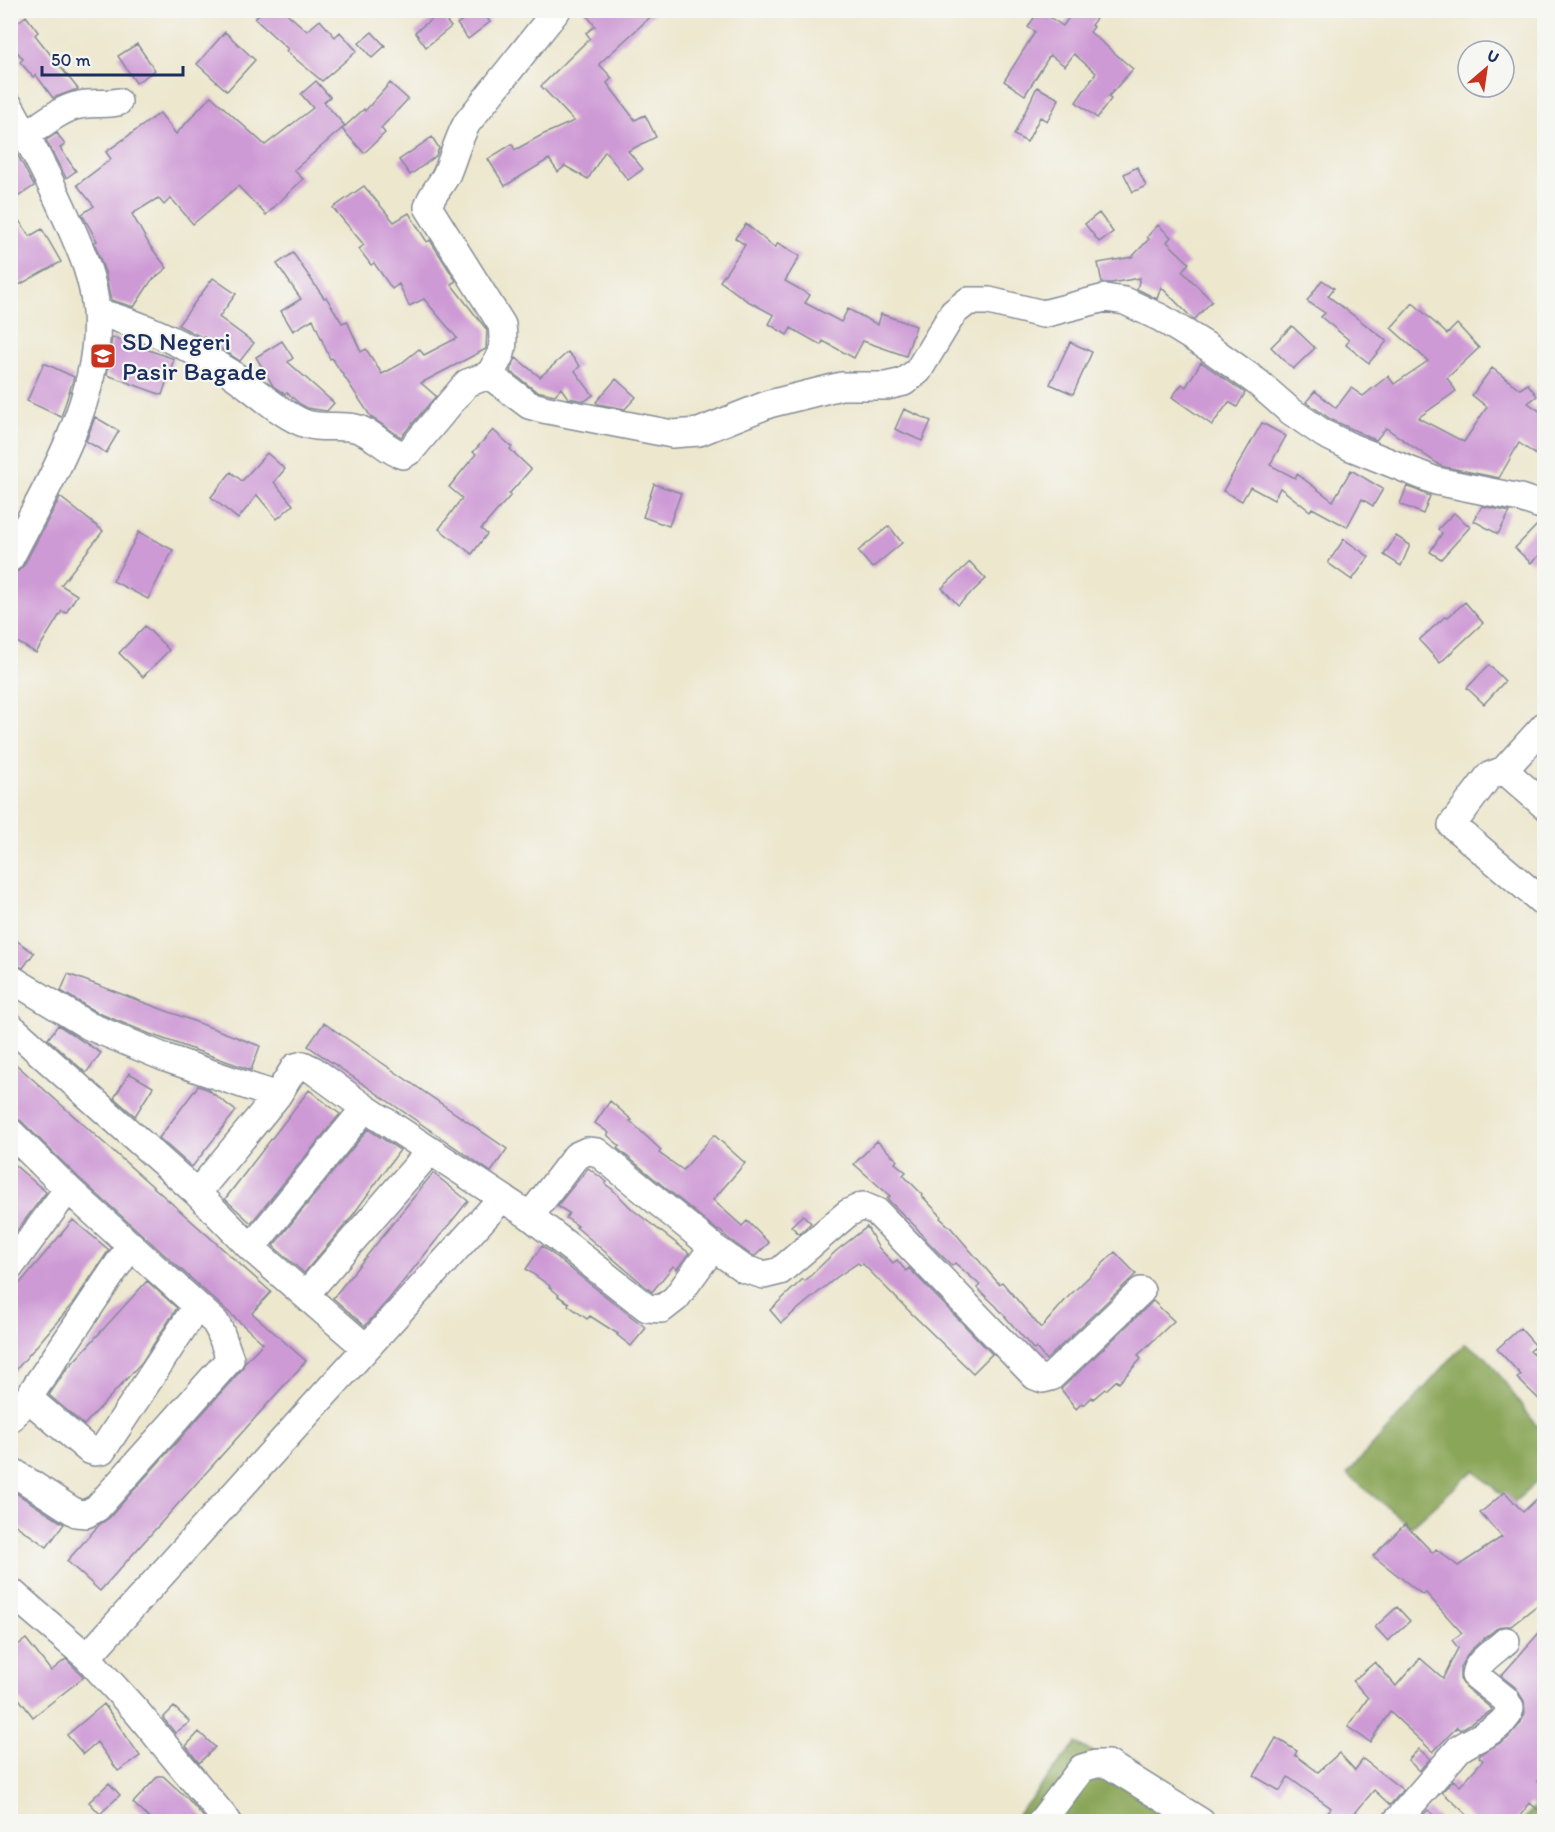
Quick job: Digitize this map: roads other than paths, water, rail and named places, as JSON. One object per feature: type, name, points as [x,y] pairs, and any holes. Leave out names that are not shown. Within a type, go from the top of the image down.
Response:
[{"type":"street","points":[[96,312],[124,319],[163,335],[204,357],[301,422],[313,426],[358,428],[395,453],[403,455],[411,450],[467,383],[489,375],[501,356],[504,340],[502,325],[428,207],[430,200],[446,174],[458,140],[467,123],[557,10]]},
{"type":"street","points":[[26,135],[71,107],[81,104],[118,102]]},
{"type":"street","points":[[10,107],[58,198],[78,243],[90,276],[96,312],[95,355],[83,404],[68,443],[10,558]]},
{"type":"street","points":[[489,375],[517,398],[536,407],[672,434],[699,432],[769,404],[841,386],[886,386],[904,382],[918,371],[953,313],[968,301],[988,301],[1042,314],[1105,298],[1125,301],[1161,318],[1208,347],[1257,382],[1289,410],[1324,434],[1342,443],[1436,481],[1520,498],[1545,506]]},
{"type":"street","points":[[1545,726],[1504,770],[1489,776],[1452,825],[1545,903]]},
{"type":"street","points":[[1504,770],[1545,805]]},
{"type":"street","points":[[10,978],[89,1026],[166,1058],[277,1096]]},
{"type":"street","points":[[10,1026],[197,1193],[251,1248],[366,1348]]},
{"type":"street","points":[[197,1193],[277,1096],[295,1067],[303,1065],[530,1216],[647,1308],[662,1309],[676,1298],[713,1247]]},
{"type":"street","points":[[251,1248],[365,1108]]},
{"type":"street","points":[[10,1132],[68,1189],[215,1322],[230,1359],[97,1508],[86,1514],[76,1513],[10,1470]]},
{"type":"street","points":[[306,1294],[430,1151]]},
{"type":"street","points":[[530,1216],[576,1156],[587,1151],[597,1152],[713,1247],[744,1269],[764,1275],[780,1271],[848,1213],[863,1206],[877,1212],[1035,1376],[1043,1379],[1051,1377],[1141,1291]]},
{"type":"street","points":[[10,1267],[68,1189]]},
{"type":"street","points":[[87,1657],[502,1198]]},
{"type":"street","points":[[10,1419],[28,1398],[131,1245]]},
{"type":"street","points":[[28,1398],[88,1450],[102,1451],[196,1306]]},
{"type":"street","points":[[10,1591],[87,1657],[228,1821]]},
{"type":"street","points":[[1402,1820],[1459,1749],[1491,1731],[1509,1713],[1510,1708],[1505,1699],[1475,1675],[1479,1665],[1506,1641]]},
{"type":"street","points":[[1041,1821],[1082,1768],[1096,1764],[1108,1764],[1201,1821]]},
{"type":"place","name":"SD Negeri Pasir Bagade","points":[[103,356]]}]
